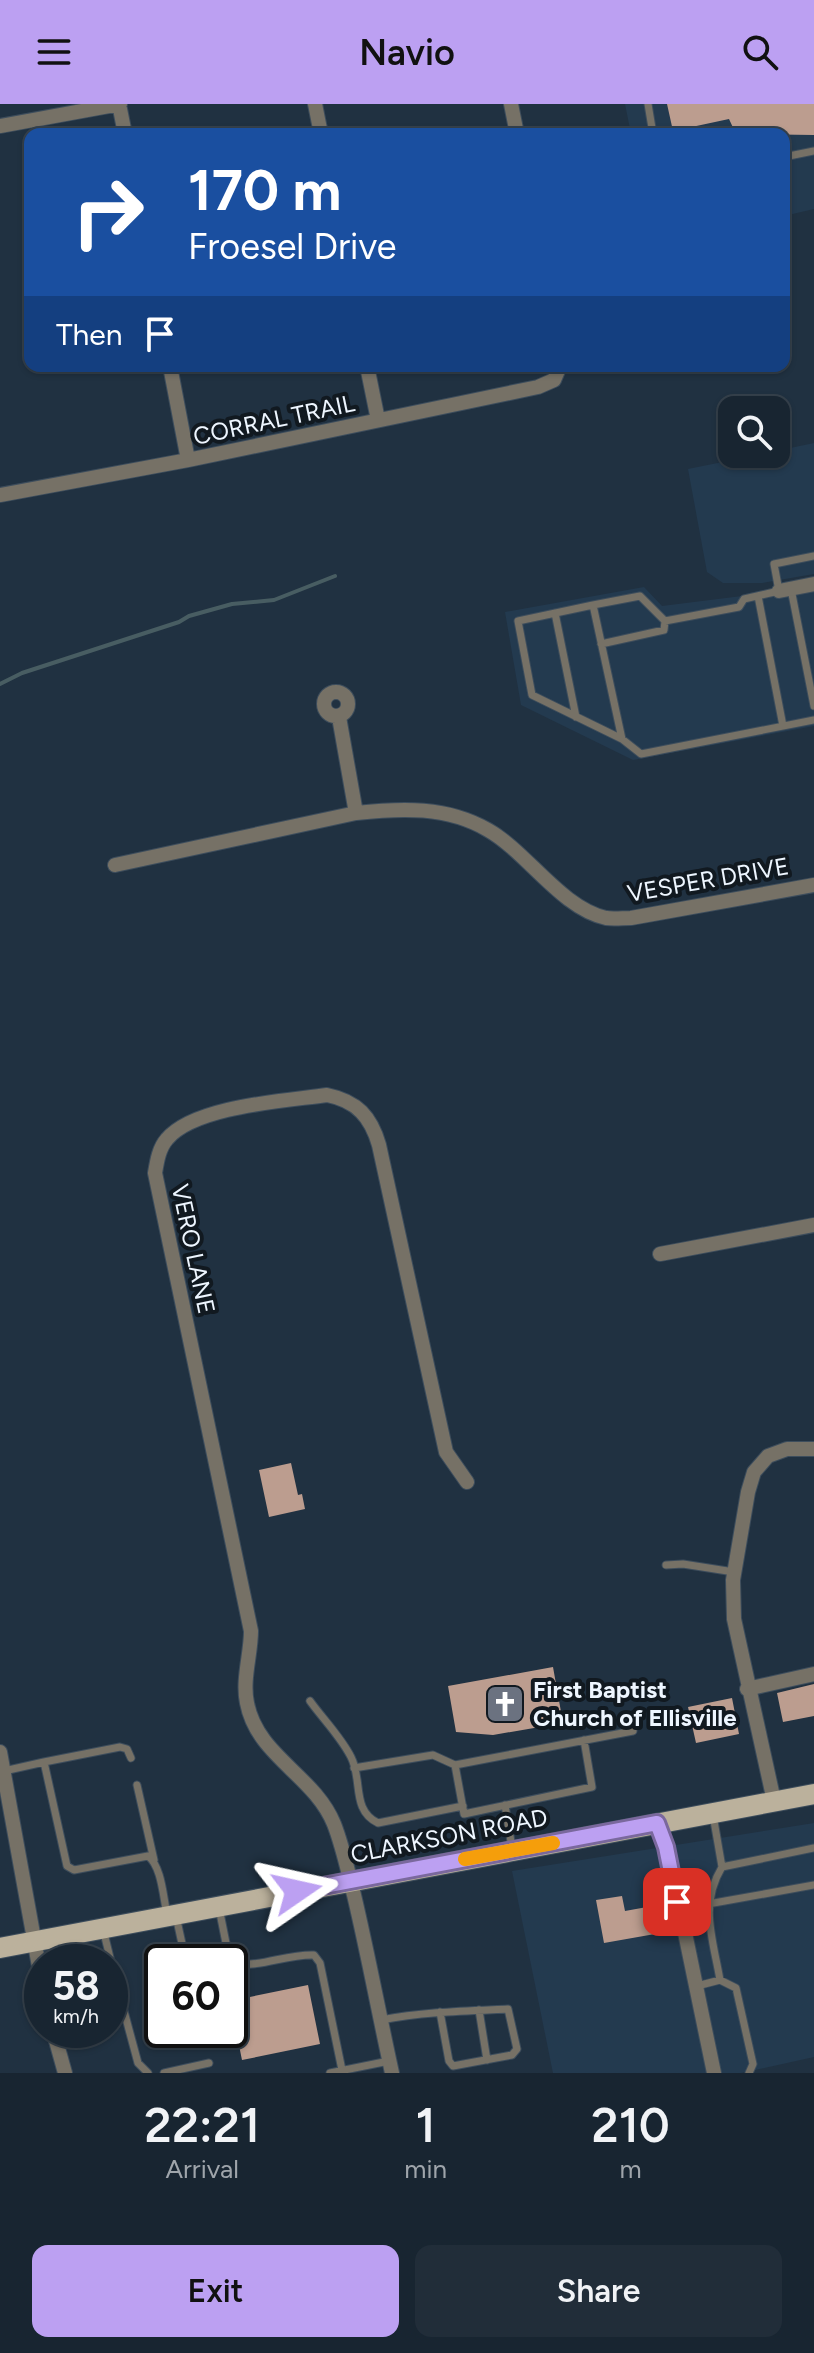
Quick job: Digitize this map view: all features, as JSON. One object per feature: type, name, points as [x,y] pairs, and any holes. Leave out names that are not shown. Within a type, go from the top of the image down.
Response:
[{"type":"main road","name":"CLARKSON ROAD","points":[[0,1948],[814,1794]]},
{"type":"street","points":[[0,126],[120,104],[124,128]]},
{"type":"street","points":[[315,104],[320,128]]},
{"type":"street","points":[[511,104],[516,128]]},
{"type":"street","points":[[171,372],[188,460]]},
{"type":"street","points":[[368,372],[378,420]]},
{"type":"street","name":"CORRAL TRAIL","points":[[0,495],[188,460],[538,387],[557,373]]},
{"type":"street","points":[[785,590],[814,584]]},
{"type":"street","points":[[339,717],[356,813]]},
{"type":"street","name":"VESPER DRIVE","points":[[115,865],[356,813],[393,809],[450,813],[491,831],[579,907],[606,918],[631,918],[814,885]]},
{"type":"street","name":"VERO LANE","points":[[390,2067],[350,1881],[334,1824],[306,1781],[260,1736],[246,1701],[251,1631],[155,1173],[164,1141],[176,1129],[211,1113],[327,1095],[339,1097],[362,1110],[373,1126],[379,1145],[446,1452],[467,1482]]},
{"type":"street","points":[[660,1254],[814,1225]]},
{"type":"street","points":[[774,1801],[734,1619],[734,1572],[754,1472],[768,1456],[787,1449],[814,1449]]},
{"type":"street","points":[[747,1689],[814,1674]]},
{"type":"street","points":[[0,1752],[36,1944]]},
{"type":"street","points":[[657,1823],[666,1847],[714,2073]]},
{"type":"street","points":[[58,2048],[65,2073]]},
{"type":"lane","points":[[648,104],[652,128]]},
{"type":"lane","points":[[790,156],[814,151]]},
{"type":"lane","points":[[814,556],[774,564],[785,590],[814,706]]},
{"type":"lane","points":[[665,621],[739,607],[744,599],[785,590]]},
{"type":"lane","points":[[665,621],[640,596],[518,621],[532,695],[622,739],[641,754],[814,720]]},
{"type":"lane","points":[[758,596],[783,726]]},
{"type":"lane","points":[[593,605],[622,739]]},
{"type":"lane","points":[[555,613],[576,717]]},
{"type":"lane","points":[[601,644],[664,630],[665,621]]},
{"type":"lane","points":[[666,1565],[683,1564],[734,1572]]},
{"type":"lane","points":[[310,1701],[352,1758],[361,1808],[368,1818],[378,1823],[463,1806]]},
{"type":"lane","points":[[354,1768],[433,1755],[455,1765],[489,1763],[633,1731]]},
{"type":"lane","points":[[455,1765],[464,1814],[521,1802],[542,1793],[592,1787],[584,1740]]},
{"type":"lane","points":[[4,1771],[120,1747],[127,1749],[131,1758]]},
{"type":"lane","points":[[44,1762],[67,1866],[74,1870],[142,1855],[154,1860]]},
{"type":"lane","points":[[137,1785],[154,1860],[181,1944]]},
{"type":"lane","points":[[520,1792],[521,1802]]},
{"type":"lane","points":[[500,1804],[513,1850]]},
{"type":"lane","points":[[712,1813],[722,1867],[708,1904],[720,1980]]},
{"type":"lane","points":[[722,1867],[814,1848]]},
{"type":"lane","points":[[708,1904],[814,1885]]},
{"type":"lane","points":[[218,1906],[228,1953],[236,1964],[248,1966],[314,1955],[320,1963],[342,2070]]},
{"type":"lane","points":[[102,1928],[106,1944]]},
{"type":"lane","points":[[696,1986],[720,1980],[736,1988],[753,2064],[749,2073]]},
{"type":"lane","points":[[381,2020],[440,2012],[508,2009],[517,2049],[512,2055],[453,2066],[449,2061],[440,2012]]},
{"type":"lane","points":[[479,2010],[487,2060]]},
{"type":"lane","points":[[128,2026],[138,2063],[148,2073]]},
{"type":"lane","points":[[164,2073],[209,2063]]},
{"type":"lane","points":[[330,2073],[390,2067]]},
{"type":"shaded area","points":[[625,104],[814,104],[814,209],[790,215],[790,128],[630,128]]},
{"type":"shaded area","points":[[814,443],[814,574],[762,583],[723,583],[707,572],[688,469],[718,463],[718,468],[790,468],[790,448]]},
{"type":"shaded area","points":[[644,587],[662,606],[814,587],[814,726],[633,760],[521,705],[505,612]]},
{"type":"shaded area","points":[[814,1823],[814,2057],[741,2073],[553,2073],[512,1871]]},
{"type":"building","points":[[667,104],[814,104],[814,135],[790,135],[790,128],[733,128],[729,119],[672,128]]},
{"type":"building","points":[[291,1463],[298,1495],[302,1494],[305,1509],[269,1517],[259,1470]]},
{"type":"building","name":"First Baptist Church of Ellisville","points":[[553,1667],[563,1723],[493,1735],[456,1732],[448,1686]]},
{"type":"building","points":[[814,1684],[814,1716],[783,1722],[777,1693]]},
{"type":"building","points":[[732,1698],[739,1734],[696,1743],[688,1707]]},
{"type":"building","points":[[622,1896],[625,1911],[647,1907],[651,1910],[655,1934],[604,1943],[596,1900]]},
{"type":"building","points":[[308,1985],[320,2044],[242,2060],[240,2048],[248,2048],[248,1997]]},
{"type":"waterway","points":[[0,684],[22,673],[179,622],[189,616],[232,604],[274,600],[335,576]]},
{"type":"slow traffic","points":[[465,1859],[553,1843]]},
{"type":"place","name":"First Baptist Church of Ellisville","points":[[505,1704]]},
{"type":"route","points":[[297,1891],[657,1823],[666,1847],[677,1902]]}]
